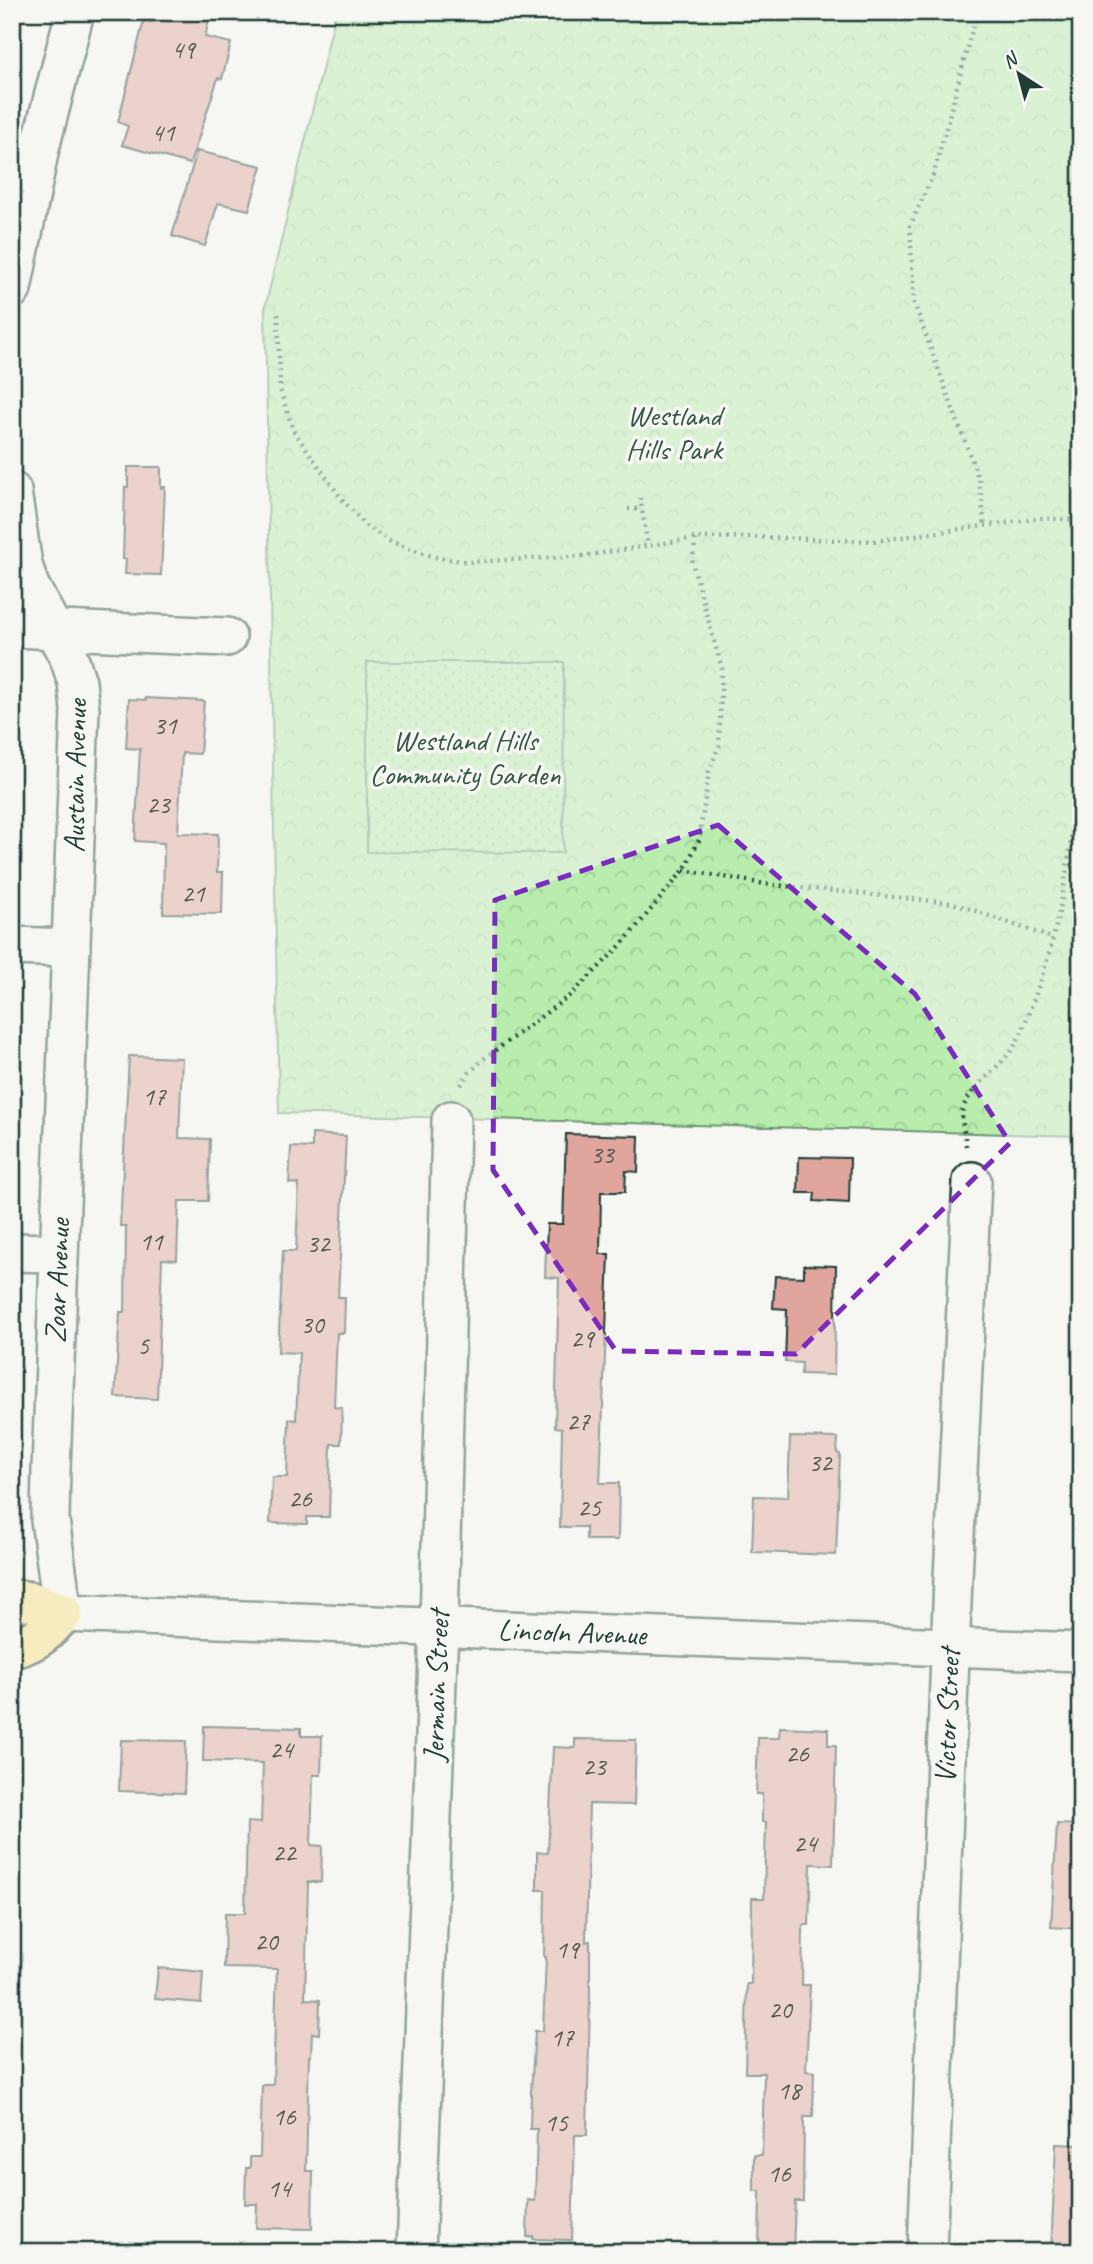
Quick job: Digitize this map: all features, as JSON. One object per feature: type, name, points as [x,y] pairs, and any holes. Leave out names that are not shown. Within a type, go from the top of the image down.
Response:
[{"type":"highway","points":[[12,1599],[33,1602],[63,1613],[48,1632],[31,1643],[12,1649]]},
{"type":"street","points":[[12,289],[40,148],[75,12]]},
{"type":"street","name":"Austain Avenue","points":[[12,491],[23,565],[73,670],[80,709],[71,948]]},
{"type":"street","points":[[12,628],[227,637]]},
{"type":"street","points":[[12,946],[71,948]]},
{"type":"street","name":"Zoar Avenue","points":[[63,1613],[50,1520],[71,948]]},
{"type":"street","name":"Jermain Street","points":[[416,2252],[439,1627],[451,1120]]},
{"type":"street","name":"Victor Street","points":[[927,2252],[950,1647],[972,1181]]},
{"type":"street","points":[[12,1252],[58,1253]]},
{"type":"street","name":"Lincoln Avenue","points":[[63,1613],[1081,1652]]},
{"type":"path","points":[[977,12],[934,173],[910,226],[914,303],[979,480],[985,526]]},
{"type":"path","points":[[278,314],[280,389],[293,430],[341,498],[366,526],[378,535],[412,551],[435,557],[468,562],[584,556],[696,538],[873,541],[1042,519],[1081,520]]},
{"type":"path","points":[[640,498],[649,546]]},
{"type":"path","points":[[628,509],[642,509]]},
{"type":"path","points":[[451,1120],[454,1100],[470,1072],[505,1042],[573,993],[622,944],[684,870],[699,840],[709,771],[719,746],[722,669],[692,562],[696,538]]},
{"type":"path","points":[[972,1181],[962,1111],[969,1096],[1000,1066],[1023,1031],[1044,972],[1069,865],[1076,795],[1081,790]]},
{"type":"path","points":[[684,870],[765,884],[953,902],[1052,938]]},
{"type":"highlighted area","points":[[718,825],[915,994],[1010,1143],[796,1354],[616,1351],[493,1170],[495,900]]},
{"type":"shaded area","points":[[12,12],[29,12],[12,73]]},
{"type":"green space","name":"Westland Hills Park","points":[[336,12],[1081,12],[1081,1136],[279,1113],[265,308]]},
{"type":"green space","name":"Westland Hills Community Garden","points":[[367,662],[564,662],[563,853],[367,852]]},
{"type":"building","points":[[154,12],[211,12],[205,37],[231,43],[222,79],[218,78],[190,164],[122,145],[128,126],[118,122],[144,20],[152,22]]},
{"type":"building","points":[[197,151],[262,166],[249,210],[218,203],[205,246],[172,236]]},
{"type":"building","points":[[128,467],[161,467],[161,488],[165,487],[161,575],[125,574],[125,487],[128,487]]},
{"type":"building","points":[[129,699],[204,701],[200,754],[182,753],[178,833],[218,834],[217,872],[223,872],[222,914],[163,913],[164,843],[135,841],[140,749],[126,748]]},
{"type":"building","points":[[129,1056],[182,1058],[179,1138],[210,1139],[208,1201],[179,1201],[177,1260],[162,1259],[157,1399],[115,1397],[120,1312],[125,1312],[126,1226],[120,1226]]},
{"type":"building","points":[[312,1134],[346,1136],[338,1297],[345,1297],[344,1333],[337,1333],[334,1407],[342,1408],[341,1444],[331,1444],[329,1517],[307,1517],[307,1524],[270,1523],[272,1477],[287,1477],[289,1419],[296,1420],[299,1353],[278,1352],[283,1251],[296,1251],[299,1184],[289,1183],[291,1147],[312,1148]]},
{"type":"building","points":[[566,1134],[639,1136],[638,1172],[626,1171],[625,1192],[601,1192],[600,1254],[609,1254],[600,1483],[619,1483],[618,1540],[586,1540],[586,1527],[560,1527],[562,1428],[555,1427],[559,1278],[545,1277],[547,1224],[563,1224]]},
{"type":"building","points":[[799,1157],[850,1158],[849,1203],[814,1201],[815,1193],[798,1193]]},
{"type":"building","points":[[804,1265],[836,1266],[834,1375],[801,1374],[802,1363],[785,1362],[787,1309],[773,1308],[775,1276],[804,1277]]},
{"type":"building","points":[[790,1437],[838,1438],[837,1453],[840,1454],[836,1555],[752,1552],[754,1496],[788,1497]]},
{"type":"building","points":[[204,1726],[301,1728],[301,1736],[322,1736],[321,1775],[313,1775],[311,1845],[322,1846],[321,1882],[308,1882],[305,1999],[320,2000],[319,2034],[312,2033],[309,2056],[306,2171],[313,2171],[312,2229],[256,2228],[257,2204],[245,2204],[246,2168],[250,2168],[250,2157],[260,2157],[262,2085],[273,2085],[277,1969],[224,1968],[225,1913],[245,1913],[247,1822],[261,1823],[263,1763],[203,1761]]},
{"type":"building","points":[[780,1727],[828,1729],[828,1745],[836,1745],[833,1865],[811,1864],[809,1925],[803,1925],[802,1985],[810,1985],[806,2071],[814,2072],[813,2117],[804,2117],[803,2201],[795,2201],[793,2252],[759,2252],[760,2191],[754,2191],[754,2155],[762,2155],[764,2073],[745,2073],[747,1984],[751,1984],[752,1898],[764,1898],[766,1822],[762,1822],[762,1794],[756,1794],[758,1738],[779,1738]]},
{"type":"building","points":[[575,1739],[636,1740],[634,1805],[589,1804],[586,1942],[590,1941],[587,2135],[575,2135],[572,2240],[533,2239],[533,2236],[527,2237],[528,2200],[535,2201],[537,2129],[530,2129],[531,2092],[535,2031],[543,2031],[546,1957],[545,1890],[537,1890],[537,1852],[548,1853],[553,1747],[575,1748]]},
{"type":"building","points":[[121,1740],[186,1741],[184,1793],[119,1791]]},
{"type":"building","points":[[1057,1824],[1081,1825],[1081,1929],[1051,1927]]},
{"type":"building","points":[[158,1968],[203,1972],[201,2003],[155,1999]]},
{"type":"building","points":[[1056,2144],[1081,2145],[1081,2252],[1051,2252]]}]
